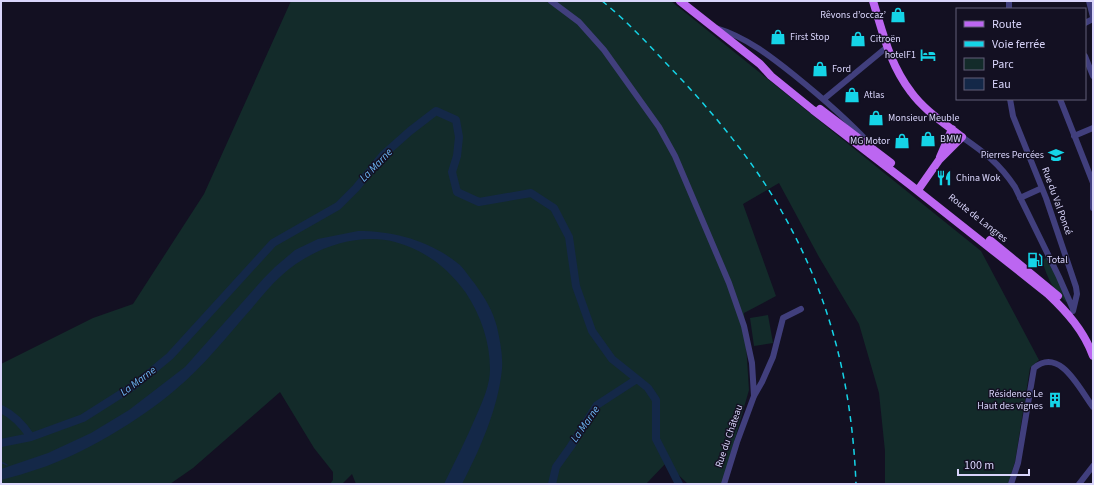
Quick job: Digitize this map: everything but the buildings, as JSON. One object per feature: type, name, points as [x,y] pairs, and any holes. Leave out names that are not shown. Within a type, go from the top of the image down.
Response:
[{"type":"main road","points":[[680,1],[760,64],[771,76],[813,110],[919,188],[1058,303],[1078,326],[1093,356]]},
{"type":"main road","points":[[873,1],[887,47],[903,80],[912,93],[933,114],[962,136],[939,160],[919,188]]},
{"type":"main road","name":"Route de Langres","points":[[760,64],[878,153],[919,188],[1013,259],[1051,290],[1073,311],[1088,334],[1093,345]]},
{"type":"main road","points":[[939,160],[952,129]]},
{"type":"street","points":[[551,1],[579,22],[604,50],[659,127],[675,156],[726,275],[744,326],[752,363],[754,396]]},
{"type":"street","points":[[1089,1],[1093,18]]},
{"type":"street","points":[[714,27],[747,41],[770,56],[824,99],[878,153]]},
{"type":"street","points":[[824,99],[887,47]]},
{"type":"street","points":[[1086,58],[1093,76]]},
{"type":"street","name":"Rue du Val Poncé","points":[[1010,100],[1013,116],[1042,188],[1076,287],[1078,294],[1073,311]]},
{"type":"street","points":[[1060,100],[1093,183],[1093,207]]},
{"type":"street","points":[[1074,136],[1093,128]]},
{"type":"street","points":[[962,136],[993,159],[1002,168],[1015,187],[1071,303],[1073,311]]},
{"type":"street","points":[[1020,198],[1042,188]]},
{"type":"street","name":"Rue du Château","points":[[724,484],[737,442],[754,396],[773,357],[783,318],[801,309]]},
{"type":"street","points":[[1011,484],[1018,463],[1034,368],[1041,363],[1048,362],[1052,362],[1060,366],[1068,372],[1093,407]]},
{"type":"street","points":[[1082,482],[1093,466]]},
{"type":"green space","points":[[291,1],[671,1],[981,251],[1039,360],[1030,368],[1015,462],[1008,484],[885,484],[885,451],[879,393],[859,324],[819,257],[779,183],[743,204],[776,296],[744,313],[749,390],[722,484],[688,484],[666,463],[646,484],[356,484],[352,474],[342,484],[330,484],[333,480],[333,472],[314,448],[280,392],[193,468],[170,484],[1,484],[1,364],[93,318],[133,304],[204,194]]},
{"type":"green space","points":[[1046,258],[1061,284],[1068,301],[1066,302],[1057,292],[1046,273],[1042,260]]},
{"type":"green space","points":[[768,315],[773,343],[754,346],[750,318]]},
{"type":"water","points":[[358,231],[372,231],[399,235],[425,244],[449,257],[464,269],[491,310],[497,327],[502,353],[500,384],[497,399],[487,428],[462,484],[444,484],[484,398],[489,381],[490,359],[484,330],[466,293],[451,275],[435,261],[406,246],[380,239],[349,241],[334,245],[293,266],[269,288],[186,381],[145,413],[110,436],[73,455],[38,469],[1,480],[1,469],[48,453],[91,433],[129,410],[185,367],[264,278],[295,250],[318,239]]},
{"type":"waterway","name":"La Marne","points":[[1,443],[31,437],[83,418],[135,385],[170,356],[273,243],[338,206],[356,188],[383,155],[410,131],[436,111],[456,120],[459,137],[457,156],[452,172],[457,192],[479,202],[531,193],[554,208],[569,237],[576,286],[592,331],[612,359],[637,379],[597,405],[556,467],[552,484]]},
{"type":"waterway","name":"La Marne","points":[[637,379],[648,388],[656,400],[656,439],[679,484]]},
{"type":"waterway","points":[[1,409],[18,421],[31,437]]},
{"type":"waterway","points":[[1,463],[7,465]]},
{"type":"railway","points":[[602,1],[623,19],[682,80],[736,143],[771,194],[799,244],[814,277],[836,344],[850,412],[856,484]]},
{"type":"place","name":"Rêvons d’occaz’","points":[[898,15]]},
{"type":"place","name":"First Stop","points":[[778,37]]},
{"type":"place","name":"Citroën","points":[[858,39]]},
{"type":"place","name":"hotelF1","points":[[928,55]]},
{"type":"place","name":"Ford","points":[[820,69]]},
{"type":"place","name":"Atlas","points":[[852,95]]},
{"type":"place","name":"Monsieur Meuble","points":[[876,118]]},
{"type":"place","name":"BMW","points":[[928,139]]},
{"type":"place","name":"MG Motor","points":[[902,141]]},
{"type":"place","name":"Pierres Percées","points":[[1056,155]]},
{"type":"place","name":"China Wok","points":[[944,178]]},
{"type":"place","name":"Total","points":[[1035,260]]},
{"type":"place","name":"Résidence Le Haut des vignes","points":[[1055,400]]}]
